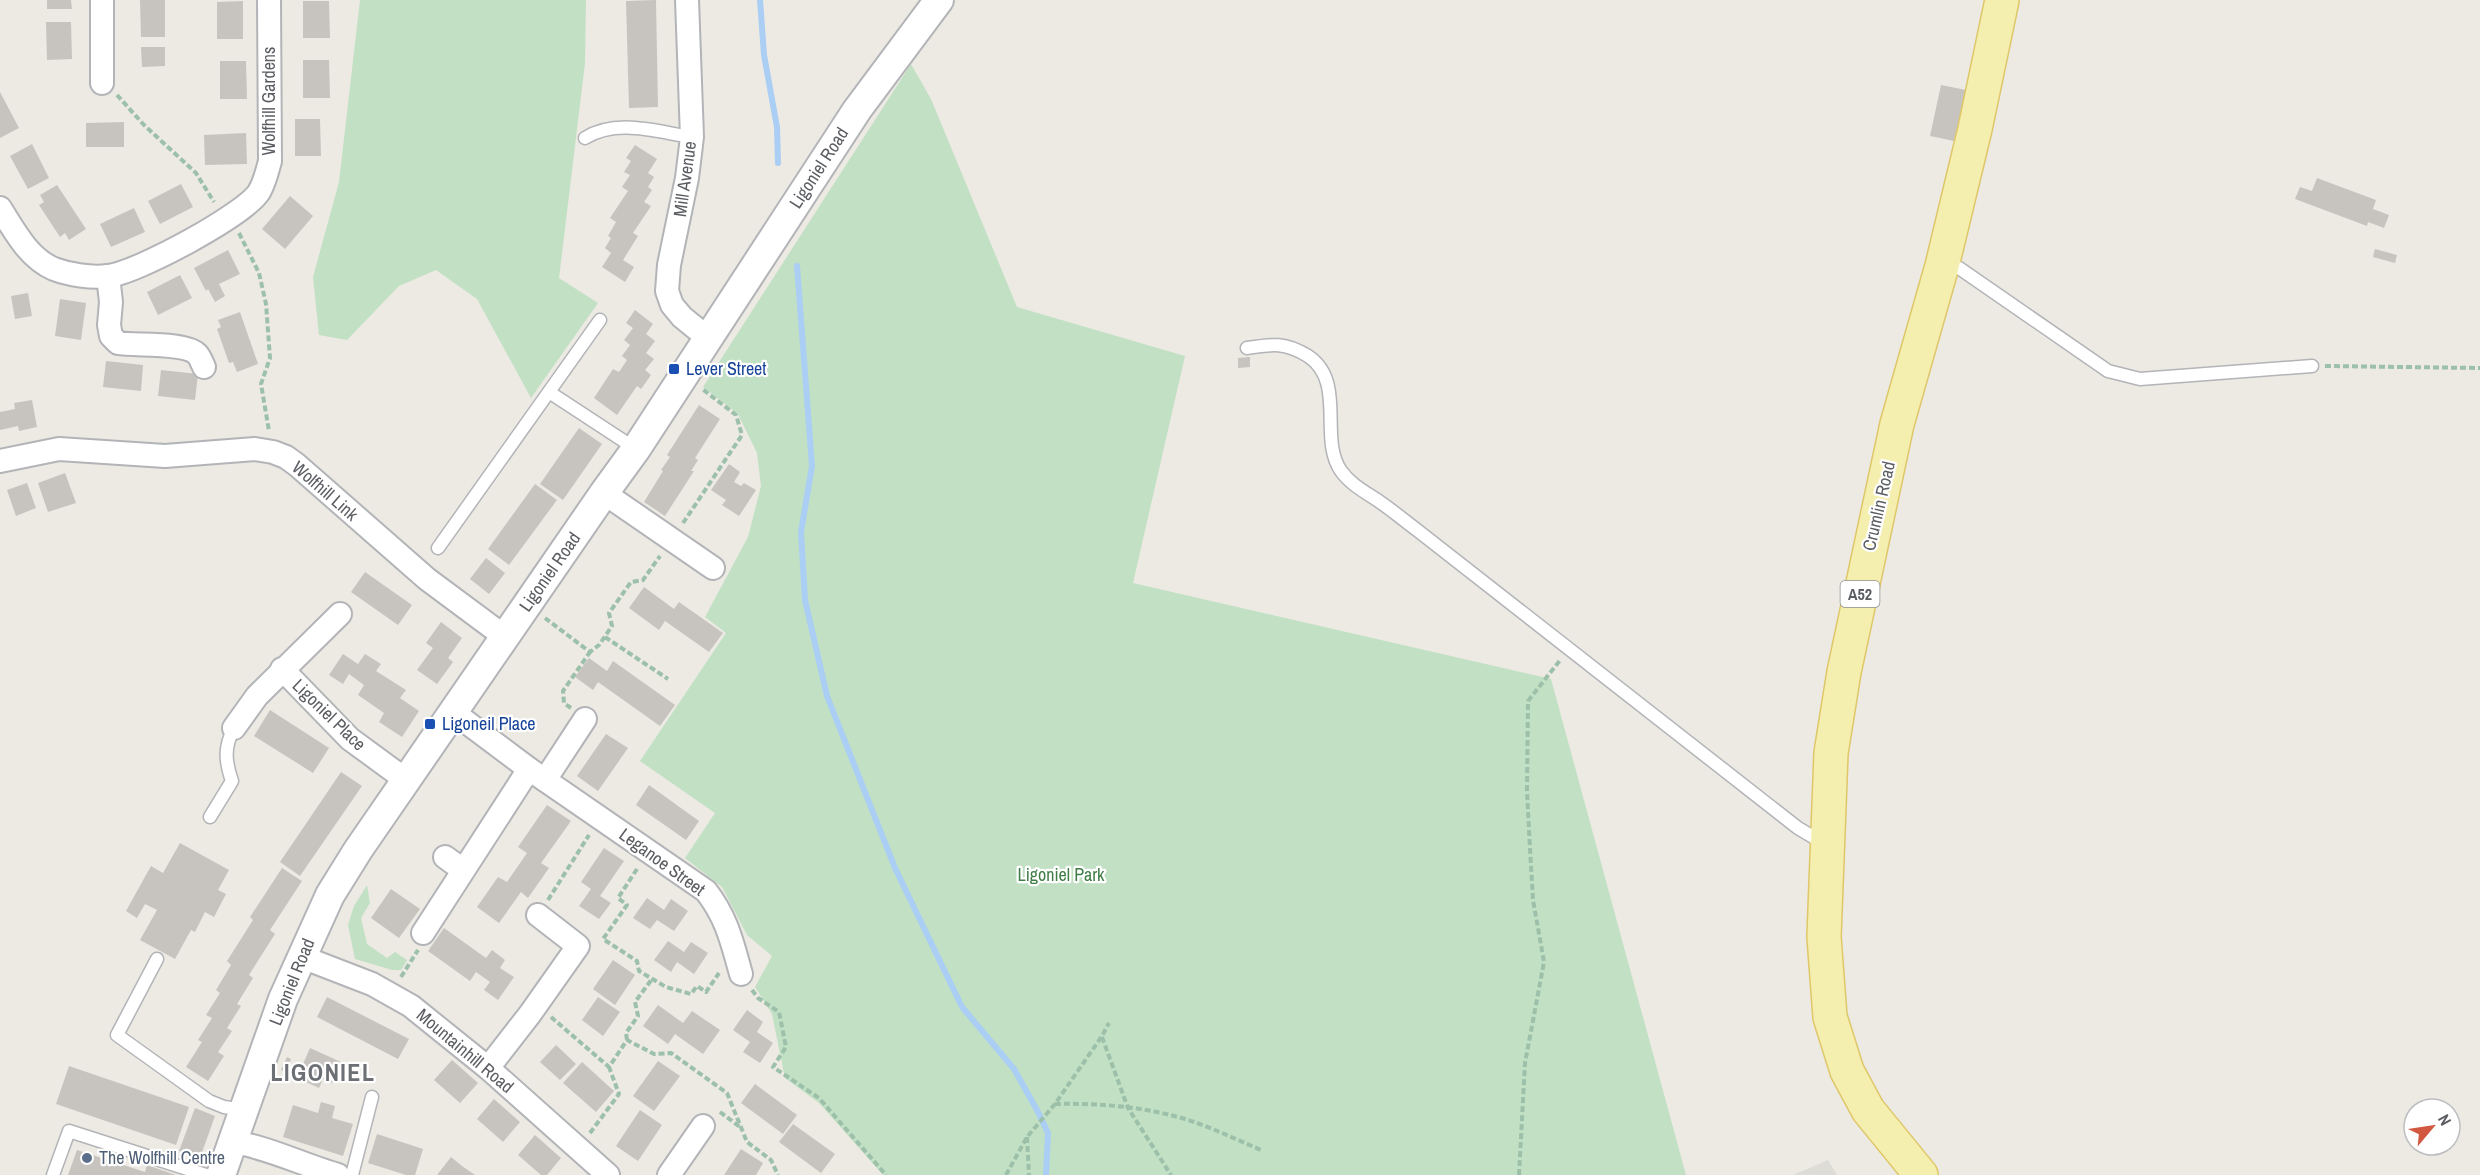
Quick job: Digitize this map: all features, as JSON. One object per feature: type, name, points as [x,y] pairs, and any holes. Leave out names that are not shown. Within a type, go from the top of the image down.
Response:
[{"type":"main road","name":"Crumlin Road","points":[[1921,1175],[1868,1110],[1847,1071],[1830,1017],[1824,937],[1831,753],[1844,672],[1897,424],[1942,266],[1975,129],[2002,0]]},
{"type":"street","points":[[102,0],[102,83]]},
{"type":"street","name":"Wolfhill Gardens","points":[[108,276],[125,273],[147,263],[225,219],[259,193],[268,170],[269,0]]},
{"type":"street","name":"Mill Avenue","points":[[687,0],[692,137],[687,178],[669,265],[667,291],[672,305],[682,317],[709,339]]},
{"type":"street","name":"Ligoniel Road","points":[[221,1175],[283,999],[330,895],[406,780],[636,450],[857,110],[939,0]]},
{"type":"street","points":[[0,208],[30,251],[42,263],[70,273],[108,276],[111,302],[109,325],[111,336],[118,343],[189,350],[198,355],[204,367]]},
{"type":"street","name":"Wolfhill Link","points":[[0,461],[59,449],[165,456],[255,450],[273,452],[297,465],[427,579],[505,637]]},
{"type":"street","points":[[604,494],[713,568]]},
{"type":"street","name":"Ligoniel Place","points":[[234,728],[257,696],[282,669],[340,614]]},
{"type":"street","name":"Ligoniel Place","points":[[282,669],[350,739],[406,780]]},
{"type":"street","name":"Leganoe Street","points":[[453,712],[537,774],[706,891],[727,924],[741,974]]},
{"type":"street","points":[[423,933],[454,864],[585,719]]},
{"type":"street","points":[[488,1068],[537,1005],[578,946],[538,915]]},
{"type":"street","name":"Mountainhill Road","points":[[302,957],[391,993],[411,1006],[488,1068],[608,1175]]},
{"type":"street","points":[[669,1175],[709,1117]]},
{"type":"street","points":[[234,1142],[276,1152],[298,1163],[338,1175]]},
{"type":"lane","points":[[585,138],[597,131],[617,127],[692,137]]},
{"type":"lane","points":[[1942,266],[1959,268],[2108,371],[2140,379],[2312,366]]},
{"type":"lane","points":[[438,548],[600,320]]},
{"type":"lane","points":[[1248,348],[1276,343],[1296,348],[1312,359],[1326,378],[1330,393],[1333,455],[1341,471],[1356,486],[1408,523],[1798,828],[1826,844]]},
{"type":"lane","points":[[549,392],[636,450]]},
{"type":"lane","name":"Ligoniel Place","points":[[210,817],[232,781],[225,755],[228,740],[234,728]]},
{"type":"lane","points":[[157,959],[117,1035],[208,1101],[224,1107],[245,1110]]},
{"type":"lane","points":[[352,1175],[372,1097]]},
{"type":"lane","points":[[53,1175],[69,1131],[206,1175]]},
{"type":"path","points":[[102,83],[123,100],[144,125],[196,173],[225,219],[239,233],[249,249],[259,273],[266,304],[270,358],[261,384],[273,452]]},
{"type":"path","points":[[2312,366],[2480,368]]},
{"type":"path","points":[[698,500],[742,435],[736,415],[701,388]]},
{"type":"path","points":[[585,719],[564,703],[563,691],[590,652],[612,626],[609,613],[631,582],[643,580],[655,564]]},
{"type":"path","points":[[544,618],[590,652]]},
{"type":"path","points":[[605,637],[668,679]]},
{"type":"path","points":[[1519,1175],[1526,1063],[1544,962],[1533,900],[1527,791],[1528,701],[1570,649]]},
{"type":"path","points":[[538,915],[600,817]]},
{"type":"path","points":[[649,851],[618,898],[627,905],[603,939],[637,961],[639,971],[666,987],[691,994],[697,986],[706,992]]},
{"type":"path","points":[[391,993],[423,944],[423,933]]},
{"type":"path","points":[[741,974],[758,998],[779,1012],[786,1047],[773,1067],[819,1098],[886,1175]]},
{"type":"path","points":[[609,1067],[627,1040],[626,1033],[638,1016],[635,1002],[652,979]]},
{"type":"path","points":[[537,1005],[609,1067],[619,1094],[578,1149]]},
{"type":"path","points":[[1006,1175],[1027,1137],[1055,1104],[1109,1023]]},
{"type":"path","points":[[1102,1036],[1128,1108],[1171,1175]]},
{"type":"path","points":[[627,1040],[654,1054],[670,1053],[727,1093],[747,1142],[771,1160],[778,1175]]},
{"type":"path","points":[[1055,1104],[1094,1104],[1128,1108],[1195,1123],[1261,1150]]},
{"type":"path","points":[[709,1117],[741,1127]]},
{"type":"path","points":[[1027,1137],[1029,1175]]},
{"type":"shaded area","points":[[1828,1160],[1837,1175],[1793,1175]]},
{"type":"green space","points":[[360,0],[586,0],[585,63],[559,278],[598,303],[531,398],[477,299],[436,270],[399,286],[347,340],[319,335],[313,277],[339,182]]},
{"type":"green space","name":"Ligoniel Park","points":[[911,64],[931,99],[1017,307],[1185,356],[1133,583],[1551,679],[1686,1175],[883,1175],[819,1103],[785,1078],[772,1014],[755,987],[772,956],[747,935],[722,887],[685,858],[715,813],[640,761],[726,633],[705,617],[748,537],[761,486],[757,453],[738,414],[703,387]]},
{"type":"green space","points":[[367,885],[370,903],[361,918],[367,944],[387,958],[395,952],[407,960],[401,970],[392,970],[355,959],[348,925],[354,906]]},
{"type":"building","points":[[47,0],[71,0],[72,9],[47,9]]},
{"type":"building","points":[[140,0],[165,0],[165,37],[141,37]]},
{"type":"building","points":[[656,0],[658,107],[629,108],[626,1]]},
{"type":"building","points":[[243,1],[243,39],[217,39],[217,2]]},
{"type":"building","points":[[303,1],[329,1],[330,38],[303,38]]},
{"type":"building","points":[[46,22],[71,22],[72,59],[47,60]]},
{"type":"building","points":[[141,47],[165,47],[165,66],[142,67]]},
{"type":"building","points":[[303,60],[329,60],[330,98],[303,98]]},
{"type":"building","points":[[220,61],[246,61],[247,99],[220,99]]},
{"type":"building","points":[[1941,85],[1966,90],[1954,141],[1930,136]]},
{"type":"building","points":[[0,92],[19,128],[0,138]]},
{"type":"building","points":[[295,119],[320,119],[321,156],[295,156]]},
{"type":"building","points":[[124,122],[124,147],[86,147],[86,123]]},
{"type":"building","points":[[246,133],[247,164],[205,165],[204,135]]},
{"type":"building","points":[[32,144],[49,178],[28,189],[10,156]]},
{"type":"building","points":[[635,145],[657,159],[648,173],[654,177],[648,187],[652,190],[644,202],[651,206],[633,233],[638,236],[623,260],[634,267],[625,282],[602,267],[611,253],[605,248],[611,238],[608,236],[616,222],[610,218],[628,191],[622,187],[630,175],[624,172],[631,161],[626,158]]},
{"type":"building","points":[[2317,178],[2376,200],[2373,209],[2389,215],[2384,228],[2368,222],[2367,226],[2295,199],[2300,187],[2312,191]]},
{"type":"building","points":[[181,184],[193,207],[160,224],[148,201]]},
{"type":"building","points":[[57,185],[86,229],[69,240],[65,233],[60,237],[39,205],[44,202],[40,195]]},
{"type":"building","points":[[290,196],[313,216],[285,249],[262,229]]},
{"type":"building","points":[[134,208],[145,232],[111,247],[100,224]]},
{"type":"building","points":[[2375,249],[2397,255],[2395,263],[2373,257]]},
{"type":"building","points":[[228,250],[240,274],[219,284],[225,296],[215,302],[208,289],[206,291],[194,268]]},
{"type":"building","points":[[180,275],[192,298],[158,315],[147,292]]},
{"type":"building","points":[[28,293],[32,316],[15,319],[11,296]]},
{"type":"building","points":[[60,299],[86,303],[81,340],[55,336]]},
{"type":"building","points":[[635,310],[653,324],[646,334],[655,341],[646,353],[654,359],[645,370],[651,375],[641,389],[637,386],[617,415],[594,398],[613,369],[619,372],[627,360],[622,356],[630,345],[624,340],[633,328],[626,323]]},
{"type":"building","points":[[240,312],[258,364],[237,372],[233,362],[229,363],[217,329],[221,327],[218,320]]},
{"type":"building","points":[[1250,357],[1250,367],[1238,368],[1238,358]]},
{"type":"building","points":[[106,361],[143,365],[141,391],[103,387]]},
{"type":"building","points":[[161,370],[198,374],[195,400],[158,396]]},
{"type":"building","points":[[32,400],[37,427],[19,431],[18,426],[0,430],[0,412],[15,409],[14,403]]},
{"type":"building","points":[[699,405],[720,419],[695,458],[698,460],[691,471],[694,471],[665,516],[644,502],[670,457],[667,455]]},
{"type":"building","points":[[579,428],[602,444],[563,500],[540,484]]},
{"type":"building","points":[[729,464],[740,472],[734,482],[741,486],[744,483],[756,490],[739,516],[722,505],[726,500],[711,490]]},
{"type":"building","points":[[65,473],[76,503],[48,512],[38,483]]},
{"type":"building","points":[[27,483],[36,508],[16,516],[7,490]]},
{"type":"building","points":[[535,484],[557,500],[509,565],[488,549]]},
{"type":"building","points":[[486,558],[505,573],[489,594],[470,579]]},
{"type":"building","points":[[365,572],[412,605],[398,625],[351,592]]},
{"type":"building","points":[[644,587],[674,609],[679,602],[723,633],[709,652],[665,621],[659,630],[629,608]]},
{"type":"building","points":[[441,622],[462,638],[448,658],[453,662],[437,684],[417,670],[433,648],[426,643]]},
{"type":"building","points":[[343,654],[358,664],[365,654],[381,664],[376,671],[406,690],[400,698],[419,711],[402,737],[379,722],[384,713],[358,695],[364,685],[349,674],[343,684],[329,675]]},
{"type":"building","points":[[589,658],[607,671],[613,661],[675,705],[660,726],[598,682],[593,690],[575,677]]},
{"type":"building","points":[[270,710],[329,748],[313,773],[254,736]]},
{"type":"building","points":[[606,734],[628,748],[598,791],[577,776]]},
{"type":"building","points":[[341,772],[362,786],[300,876],[280,862]]},
{"type":"building","points":[[649,785],[699,821],[686,840],[636,805]]},
{"type":"building","points":[[547,805],[571,821],[541,863],[549,868],[528,898],[521,892],[499,923],[477,907],[498,877],[507,882],[527,853],[518,847]]},
{"type":"building","points":[[180,843],[229,870],[218,890],[226,894],[214,917],[205,912],[195,932],[191,930],[175,959],[140,940],[157,910],[145,904],[137,918],[126,911],[151,866],[163,873]]},
{"type":"building","points":[[604,848],[624,861],[600,896],[611,903],[599,919],[579,906],[591,889],[581,882]]},
{"type":"building","points":[[282,868],[302,881],[270,930],[275,934],[249,975],[253,978],[237,1004],[241,1006],[227,1028],[232,1031],[218,1052],[224,1056],[208,1081],[186,1067],[202,1042],[198,1040],[212,1018],[206,1015],[220,993],[216,990],[231,965],[227,961],[253,920],[250,917]]},
{"type":"building","points":[[391,889],[420,909],[399,938],[371,918]]},
{"type":"building","points":[[647,898],[664,910],[671,899],[688,911],[674,931],[657,920],[650,929],[633,918]]},
{"type":"building","points":[[444,928],[486,958],[492,950],[505,960],[500,968],[514,977],[498,1000],[484,990],[490,982],[476,972],[470,981],[428,951]]},
{"type":"building","points":[[668,941],[684,952],[691,942],[708,953],[694,974],[677,962],[671,972],[654,960]]},
{"type":"building","points":[[613,960],[635,975],[615,1005],[593,989]]},
{"type":"building","points":[[327,997],[409,1039],[398,1059],[317,1017]]},
{"type":"building","points":[[598,997],[620,1012],[603,1036],[582,1020]]},
{"type":"building","points":[[658,1005],[683,1023],[692,1011],[720,1030],[703,1054],[675,1034],[668,1044],[643,1026]]},
{"type":"building","points":[[747,1010],[763,1022],[757,1032],[773,1043],[760,1063],[743,1052],[750,1042],[733,1030]]},
{"type":"building","points":[[556,1045],[576,1064],[560,1080],[540,1062]]},
{"type":"building","points":[[310,1048],[341,1062],[332,1083],[323,1079],[319,1088],[297,1078]]},
{"type":"building","points":[[287,1057],[291,1059],[286,1072],[281,1070]]},
{"type":"building","points":[[452,1060],[478,1083],[460,1103],[434,1080]]},
{"type":"building","points":[[658,1061],[680,1076],[654,1111],[633,1096]]},
{"type":"building","points":[[582,1062],[614,1091],[596,1112],[563,1083]]},
{"type":"building","points":[[69,1066],[189,1107],[176,1145],[56,1104]]},
{"type":"building","points":[[755,1084],[797,1115],[783,1134],[741,1103]]},
{"type":"building","points":[[494,1099],[520,1122],[503,1142],[477,1119]]},
{"type":"building","points":[[321,1102],[335,1106],[332,1118],[353,1124],[343,1156],[283,1137],[293,1105],[318,1113]]},
{"type":"building","points":[[195,1108],[215,1116],[200,1158],[179,1151]]},
{"type":"building","points":[[640,1110],[662,1125],[638,1161],[616,1146]]},
{"type":"building","points":[[793,1124],[835,1154],[821,1173],[779,1142]]},
{"type":"building","points":[[377,1134],[423,1149],[415,1175],[406,1175],[368,1163]]},
{"type":"building","points":[[535,1135],[561,1158],[547,1175],[541,1175],[518,1155]]},
{"type":"building","points":[[741,1149],[763,1163],[756,1175],[724,1175]]},
{"type":"building","name":"The Wolfhill Centre","points":[[77,1150],[145,1172],[147,1165],[176,1175],[68,1175]]},
{"type":"building","points":[[451,1157],[462,1166],[475,1175],[437,1175]]},
{"type":"waterway","points":[[760,0],[764,55],[777,127],[778,163]]},
{"type":"waterway","points":[[797,266],[812,466],[801,532],[805,600],[827,696],[895,868],[962,1007],[1014,1069],[1048,1133],[1046,1175]]},
{"type":"place","name":"Lever Street","points":[[674,369]]},
{"type":"place","name":"Ligoneil Place","points":[[430,724]]},
{"type":"place","name":"The Wolfhill Centre","points":[[87,1158]]},
{"type":"district","name":"LIGONIEL","points":[[323,1073]]}]
